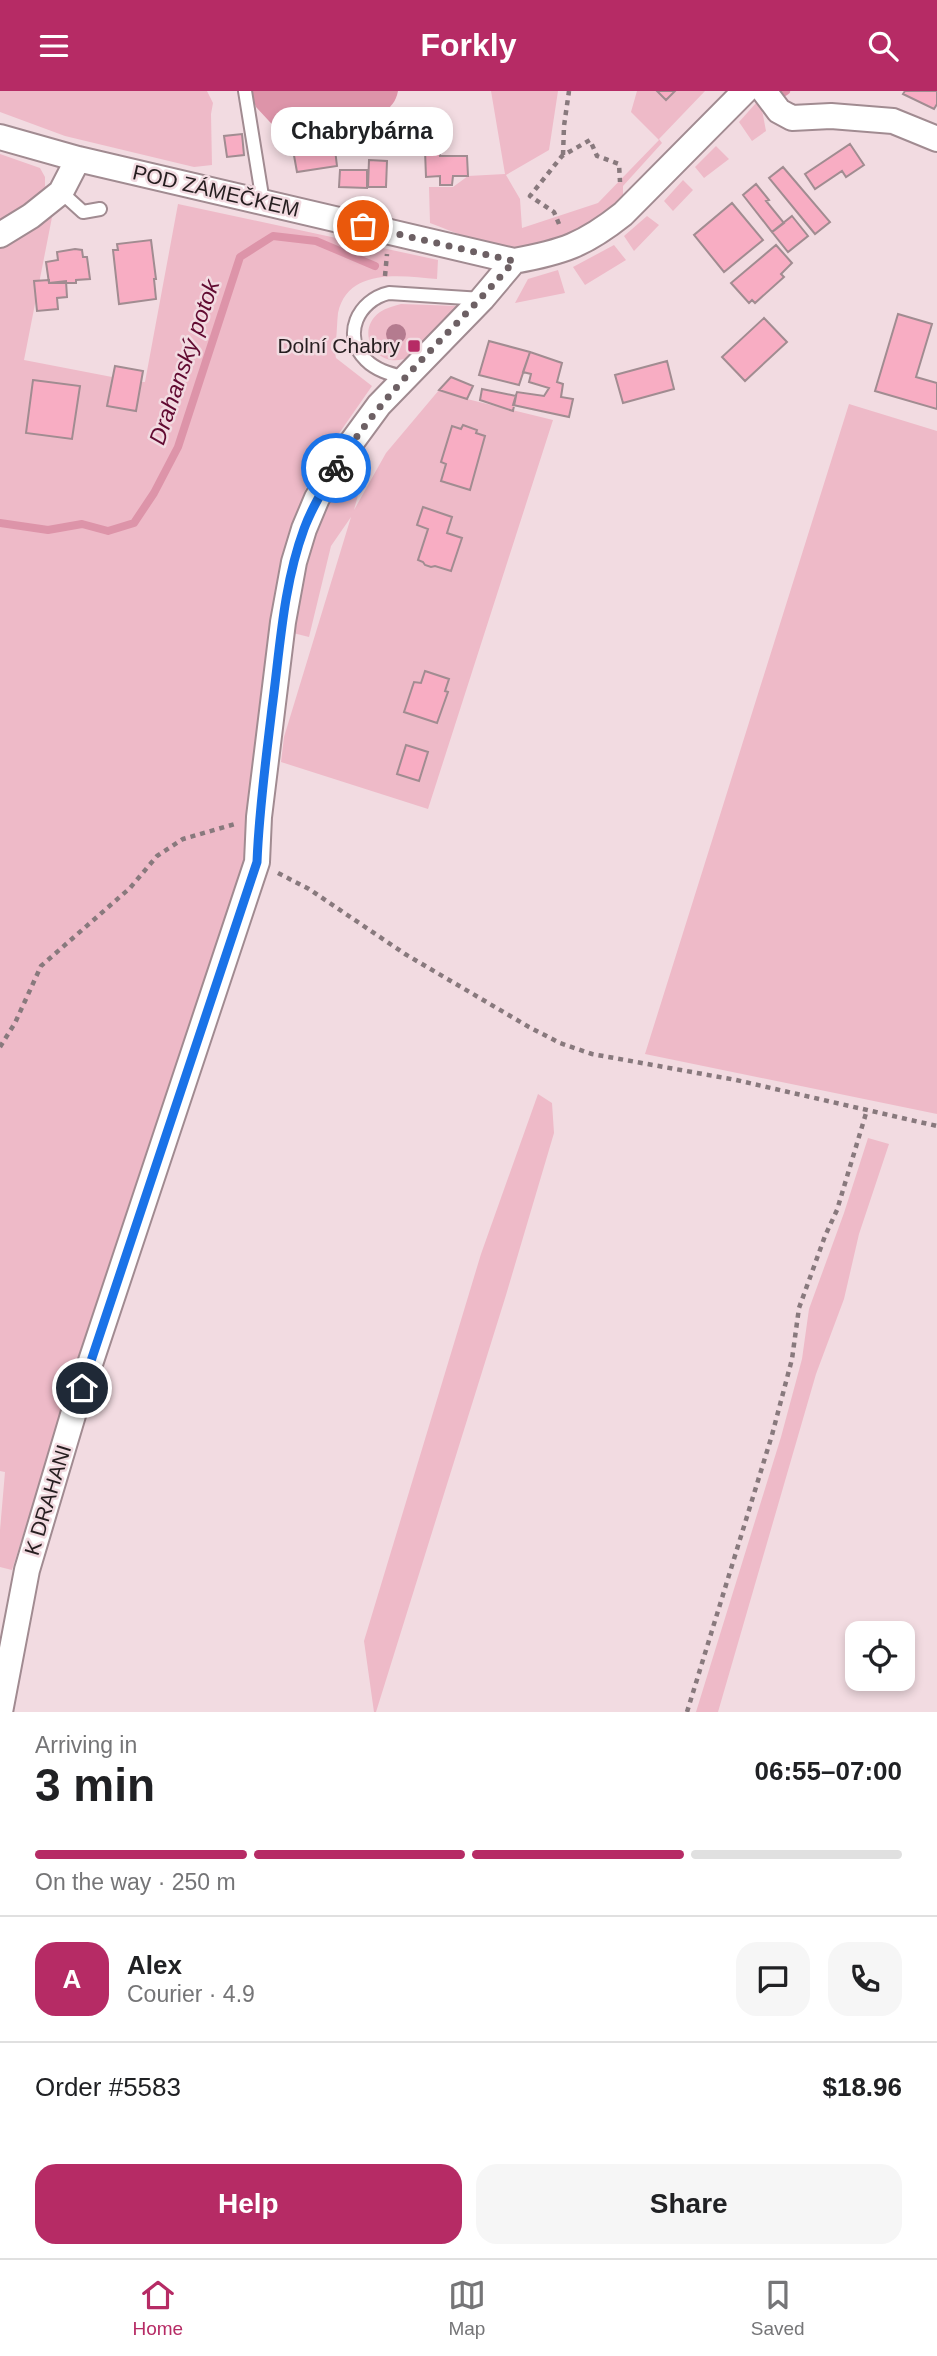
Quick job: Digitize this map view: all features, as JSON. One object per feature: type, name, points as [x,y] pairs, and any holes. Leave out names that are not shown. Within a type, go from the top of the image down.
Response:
[{"type":"street","name":"POD ZÁMEČKEM","points":[[0,137],[78,159],[514,261],[570,249],[603,230],[623,214],[745,91]]},
{"type":"street","points":[[764,91],[779,111],[792,118],[831,116],[893,121],[937,139]]},
{"type":"street","points":[[0,235],[61,193],[78,159]]},
{"type":"street","name":"K DRAHANI","points":[[0,1712],[27,1570],[73,1415],[257,862],[259,817],[283,622],[294,562],[304,529],[317,498],[346,450],[379,405],[482,299],[514,261]]},
{"type":"lane","points":[[245,91],[262,202]]},
{"type":"lane","points":[[61,193],[83,212],[100,209]]},
{"type":"lane","points":[[406,378],[380,370],[364,359],[357,347],[355,330],[358,315],[366,303],[376,296],[389,293],[482,299]]},
{"type":"path","points":[[562,156],[569,91]]},
{"type":"path","points":[[570,249],[554,212],[530,196],[562,156],[590,140],[597,156],[619,164],[623,214]]},
{"type":"path","points":[[385,281],[388,244]]},
{"type":"path","points":[[0,1047],[15,1023],[41,966],[130,888],[157,856],[183,839],[259,817]]},
{"type":"path","points":[[257,862],[309,889],[405,954],[529,1027],[560,1042],[592,1054],[736,1080],[937,1126]]},
{"type":"path","points":[[687,1712],[772,1435],[792,1359],[799,1308],[837,1210],[867,1110]]},
{"type":"shaded area","points":[[0,91],[207,91],[213,103],[212,165],[194,167],[65,136],[0,112]]},
{"type":"shaded area","points":[[250,91],[398,91],[391,106],[374,122],[353,135],[319,144],[293,147],[256,107]]},
{"type":"shaded area","points":[[491,91],[558,91],[549,150],[506,175],[520,199],[522,228],[598,203],[659,140],[631,112],[637,91],[657,91],[666,100],[675,91],[705,91],[659,139],[662,143],[623,186],[623,199],[570,235],[540,245],[507,247],[468,238],[430,223],[429,187],[453,187],[468,176],[505,174]]},
{"type":"shaded area","points":[[756,103],[762,110],[766,131],[752,141],[739,122]]},
{"type":"shaded area","points":[[716,146],[729,159],[704,178],[695,167]]},
{"type":"shaded area","points":[[0,154],[40,168],[45,177],[45,186],[49,188],[0,225]]},
{"type":"shaded area","points":[[683,180],[693,190],[673,211],[664,201]]},
{"type":"shaded area","points":[[178,204],[438,260],[437,279],[393,276],[364,281],[344,298],[338,313],[336,340],[333,341],[336,358],[372,386],[310,475],[284,555],[267,642],[243,865],[12,1570],[0,1567],[5,1472],[0,1471],[0,242],[54,207],[24,360],[112,377],[107,406],[135,411],[141,382],[145,382]],"holes":[[[34,380],[79,386],[72,439],[27,433]]]},
{"type":"shaded area","points":[[647,216],[659,225],[634,251],[624,236]]},
{"type":"shaded area","points":[[614,245],[626,260],[585,285],[573,267]]},
{"type":"shaded area","points":[[558,270],[565,293],[515,303],[528,279]]},
{"type":"shaded area","points":[[401,304],[458,306],[409,357],[387,359],[372,347],[369,329],[372,320],[380,312]]},
{"type":"shaded area","points":[[439,390],[553,420],[428,809],[281,762],[284,737],[351,517],[331,546],[309,637],[293,633],[302,566],[322,510],[342,476],[358,495],[354,510],[386,453]],"holes":[[[452,426],[477,430],[475,473],[470,489],[441,481],[446,464],[441,462]],[[423,507],[452,517],[435,566],[431,567],[423,562],[428,529],[417,525]],[[425,672],[448,693],[437,723],[404,712],[414,682],[421,683]],[[406,745],[428,752],[419,781],[397,774]]]},
{"type":"shaded area","points":[[849,404],[937,431],[937,1114],[645,1054]]},
{"type":"shaded area","points":[[538,1094],[552,1103],[554,1133],[506,1295],[374,1712],[364,1641],[481,1254]]},
{"type":"shaded area","points":[[868,1138],[889,1144],[859,1234],[844,1299],[816,1374],[718,1712],[696,1712],[781,1437],[802,1359],[809,1309]]},
{"type":"building","points":[[657,91],[675,91],[666,100]]},
{"type":"building","points":[[905,91],[937,91],[937,104],[934,109],[903,94]]},
{"type":"building","points":[[242,134],[244,155],[227,157],[224,136]]},
{"type":"building","points":[[334,142],[337,166],[297,172],[293,150]]},
{"type":"building","points":[[850,144],[864,165],[846,177],[842,171],[815,189],[805,174]]},
{"type":"building","points":[[425,150],[440,150],[440,156],[467,156],[468,176],[453,176],[452,185],[440,185],[440,176],[426,177]]},
{"type":"building","points":[[369,160],[387,161],[386,187],[368,187]]},
{"type":"building","points":[[783,167],[830,222],[815,234],[769,178]]},
{"type":"building","points":[[340,170],[367,170],[367,188],[339,187]]},
{"type":"building","points":[[756,184],[784,223],[772,232],[743,195]]},
{"type":"building","points":[[732,203],[763,240],[724,272],[694,235]]},
{"type":"building","points":[[792,216],[808,236],[788,252],[772,232]]},
{"type":"building","points":[[151,240],[156,299],[119,304],[113,250],[118,250],[117,244]]},
{"type":"building","points":[[776,245],[792,263],[781,274],[784,277],[755,303],[752,300],[749,303],[731,283]]},
{"type":"building","points":[[82,250],[83,257],[87,257],[90,279],[76,280],[76,283],[49,283],[46,262],[58,260],[57,252]]},
{"type":"building","points":[[49,280],[49,283],[66,281],[67,297],[57,298],[58,309],[37,311],[34,281]]},
{"type":"building","points":[[898,314],[932,324],[916,377],[937,383],[937,409],[875,391]]},
{"type":"building","points":[[764,318],[787,342],[745,381],[722,357]]},
{"type":"building","points":[[489,341],[530,352],[519,385],[479,375]]},
{"type":"building","points":[[530,352],[562,363],[557,382],[563,384],[561,397],[573,399],[569,417],[513,405],[517,392],[544,396],[549,388],[529,382],[531,374],[523,372]]},
{"type":"building","points":[[667,361],[674,389],[623,403],[615,375]]},
{"type":"building","points":[[115,366],[143,371],[136,411],[107,406]]},
{"type":"building","points":[[451,377],[473,386],[467,399],[439,390]]},
{"type":"building","points":[[33,380],[80,386],[72,439],[26,433]]},
{"type":"building","points":[[482,389],[516,396],[513,411],[480,400]]},
{"type":"building","points":[[463,425],[485,436],[470,490],[441,481],[446,464],[441,462],[452,426],[461,429]]},
{"type":"building","points":[[423,507],[452,517],[447,533],[462,538],[451,571],[425,565],[418,560],[428,529],[417,525]]},
{"type":"building","points":[[425,671],[449,679],[445,691],[448,692],[437,723],[404,712],[414,682],[421,683]]},
{"type":"building","points":[[406,745],[428,752],[419,781],[397,774]]},
{"type":"waterway","name":"Drahanský potok","points":[[0,523],[48,530],[82,524],[108,531],[134,523],[154,493],[178,447],[240,257],[273,236],[316,241],[375,266]]},
{"type":"way so far","points":[[336,468],[379,405],[482,299],[514,261],[363,226]]},
{"type":"place","name":"Chabrybárna","points":[[363,226]]},
{"type":"place","name":"Dolní Chabry","points":[[414,346]]},
{"type":"route","points":[[82,1388],[257,862],[259,817],[283,622],[294,562],[317,498],[336,468]]}]
